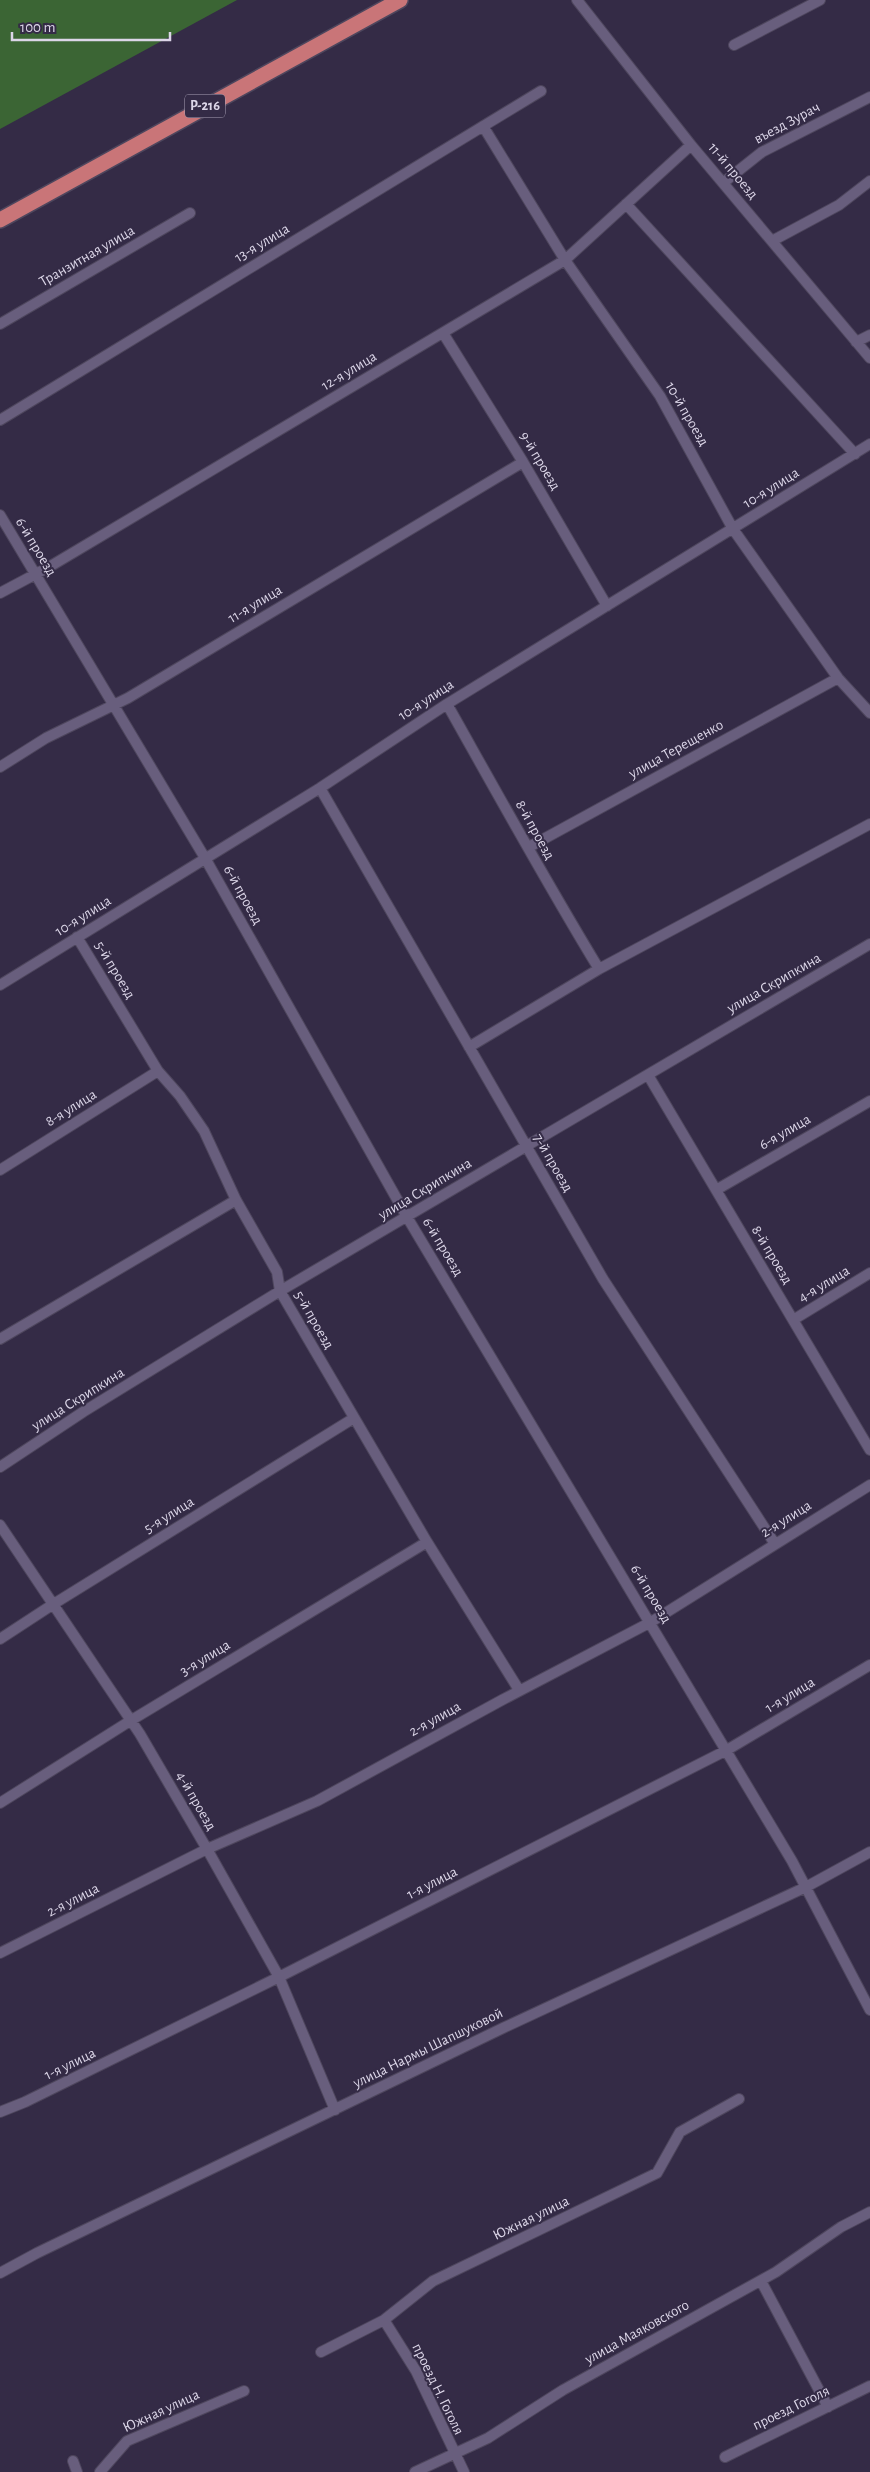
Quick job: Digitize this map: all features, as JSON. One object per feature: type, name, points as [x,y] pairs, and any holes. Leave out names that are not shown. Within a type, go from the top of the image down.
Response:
[{"type":"highway","name":"Р-216","points":[[0,220],[400,0]]},
{"type":"street","name":"11-й проезд","points":[[577,0],[691,145],[870,358]]},
{"type":"street","points":[[734,45],[820,0]]},
{"type":"street","name":"13-я улица","points":[[0,420],[540,91]]},
{"type":"street","name":"въезд Зурач","points":[[723,183],[762,152],[870,97]]},
{"type":"street","name":"10-й проезд","points":[[483,126],[565,260],[660,396],[733,529],[838,678],[870,712]]},
{"type":"street","name":"12-я улица","points":[[0,593],[565,260],[691,145]]},
{"type":"street","points":[[772,242],[839,205],[870,181]]},
{"type":"street","points":[[626,204],[855,454]]},
{"type":"street","name":"Транзитная улица","points":[[0,324],[190,213]]},
{"type":"street","name":"9-й проезд","points":[[443,333],[523,462],[607,606]]},
{"type":"street","points":[[856,342],[870,335]]},
{"type":"street","name":"10-я улица","points":[[0,984],[320,788],[446,704],[870,444]]},
{"type":"street","name":"11-я улица","points":[[0,767],[46,738],[113,705],[523,462]]},
{"type":"street","name":"6-й проезд","points":[[0,515],[205,858],[407,1217],[727,1750],[806,1887],[870,2010]]},
{"type":"street","name":"улица Терещенко","points":[[529,847],[838,678]]},
{"type":"street","name":"8-й проезд","points":[[446,704],[529,847],[546,881],[599,969]]},
{"type":"street","name":"7-й проезд","points":[[320,788],[603,1279],[775,1544]]},
{"type":"street","points":[[469,1047],[599,969],[870,824]]},
{"type":"street","name":"5-й проезд","points":[[78,937],[158,1071],[180,1096],[204,1131],[236,1200],[277,1272],[280,1291],[427,1542],[519,1690]]},
{"type":"street","name":"улица Скрипкина","points":[[0,1467],[83,1412],[280,1291],[870,944]]},
{"type":"street","name":"8-я улица","points":[[0,1170],[158,1071]]},
{"type":"street","name":"8-й проезд","points":[[648,1075],[870,1450]]},
{"type":"street","name":"6-я улица","points":[[716,1190],[870,1100]]},
{"type":"street","points":[[0,1339],[236,1200]]},
{"type":"street","name":"4-я улица","points":[[793,1320],[870,1273]]},
{"type":"street","name":"5-я улица","points":[[0,1639],[354,1418]]},
{"type":"street","name":"2-я улица","points":[[0,1953],[207,1849],[316,1801],[519,1690],[651,1622],[870,1485]]},
{"type":"street","name":"4-й проезд","points":[[0,1525],[130,1721],[207,1849],[279,1977],[335,2110]]},
{"type":"street","name":"3-я улица","points":[[0,1803],[130,1721],[427,1542]]},
{"type":"street","name":"1-я улица","points":[[0,2112],[25,2102],[279,1977],[727,1750],[870,1665]]},
{"type":"street","name":"улица Нармы Шапшуковой","points":[[0,2273],[37,2253],[504,2028],[806,1887],[870,1852]]},
{"type":"street","name":"Южная улица","points":[[322,2352],[384,2320],[433,2281],[657,2173],[680,2132],[739,2099]]},
{"type":"street","name":"улица Маяковского","points":[[415,2472],[453,2452],[488,2438],[563,2390],[761,2281],[841,2227],[870,2212]]},
{"type":"street","points":[[761,2281],[828,2407]]},
{"type":"street","name":"проезд Н. Гоголя","points":[[384,2320],[416,2371],[464,2472]]},
{"type":"street","name":"проезд Гоголя","points":[[725,2457],[870,2386]]},
{"type":"street","name":"Южная улица","points":[[100,2472],[127,2441],[244,2391]]},
{"type":"street","points":[[74,2461],[77,2472]]},
{"type":"green space","points":[[0,0],[237,0],[0,129]]}]
